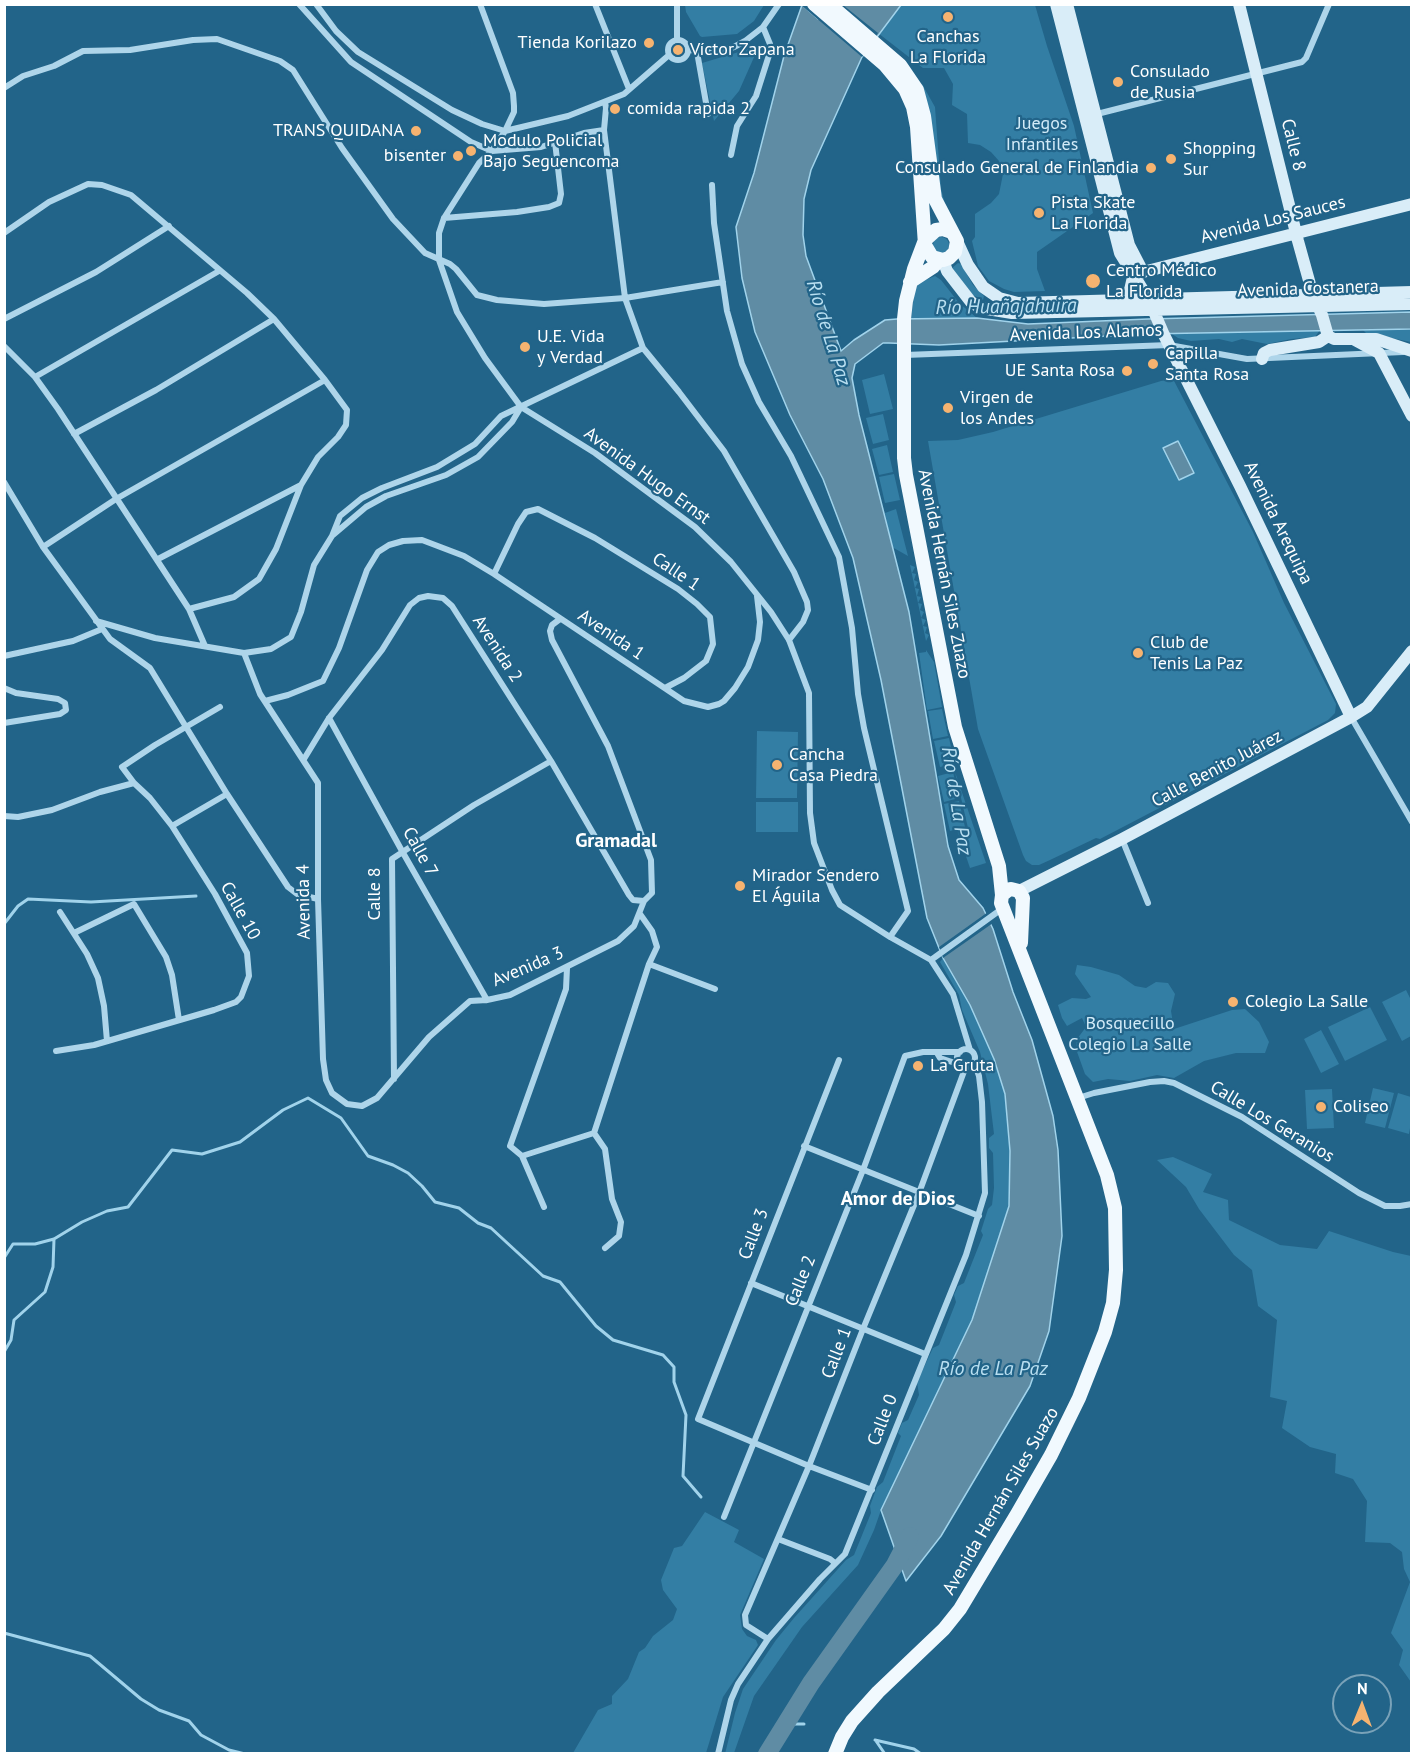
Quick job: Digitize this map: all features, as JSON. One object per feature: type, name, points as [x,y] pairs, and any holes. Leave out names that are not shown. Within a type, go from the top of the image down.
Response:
[{"type":"main road","points":[[814,4],[900,65],[917,90],[924,116],[935,199],[954,236],[955,252],[910,282]]},
{"type":"main road","points":[[829,4],[870,45],[899,80],[910,98],[916,117],[927,252],[932,257],[941,260]]},
{"type":"main road","points":[[1056,4],[1091,116]]},
{"type":"main road","points":[[1067,4],[1116,244],[1153,310]]},
{"type":"main road","name":"Calle 8","points":[[1239,4],[1296,233],[1327,333]]},
{"type":"main road","name":"Avenida Los Sauces","points":[[1137,279],[1296,233],[1412,204]]},
{"type":"main road","points":[[925,240],[936,230],[954,236]]},
{"type":"main road","name":"Avenida Costanera","points":[[954,236],[976,278],[989,292],[999,298],[1024,303],[1122,301],[1153,310]]},
{"type":"main road","name":"Avenida Hernán Siles Zuazo","points":[[925,240],[920,248],[910,282],[904,319],[906,475],[955,727],[1009,900]]},
{"type":"main road","name":"Avenida Costanera","points":[[941,260],[946,271],[962,292],[981,308],[1024,314],[1412,304]]},
{"type":"main road","points":[[1122,301],[1137,279]]},
{"type":"main road","name":"Avenida Costanera","points":[[1318,305],[1412,292]]},
{"type":"main road","name":"Avenida Arequipa","points":[[1153,310],[1351,717]]},
{"type":"main road","points":[[1262,359],[1264,353],[1270,350],[1319,342],[1327,333],[1334,339],[1386,341],[1412,351]]},
{"type":"main road","points":[[1355,340],[1379,352],[1412,416]]},
{"type":"main road","name":"Calle Benito Juárez","points":[[1009,900],[1351,717],[1367,706],[1412,651]]},
{"type":"main road","name":"Avenida Hernán Siles Suazo","points":[[835,1754],[852,1721],[878,1692],[944,1629],[960,1609],[1051,1455],[1079,1398],[1105,1332],[1113,1304],[1116,1270],[1115,1208],[1107,1175],[1022,954],[1009,900]]},
{"type":"main road","name":"Avenida Hernán Siles Suazo","points":[[1009,900],[1020,934],[1022,954]]},
{"type":"street","points":[[299,4],[351,62],[471,142],[492,151],[541,147],[604,130]]},
{"type":"street","points":[[316,4],[336,31],[358,52],[452,110],[482,124],[505,131],[548,122],[605,105],[624,94],[669,55]]},
{"type":"street","name":"Avenida Hugo Ernst","points":[[480,4],[515,100],[514,112],[505,131],[492,151],[479,163],[444,218],[439,233],[439,260],[457,312],[484,358],[521,407],[595,453],[694,527],[731,562],[757,595],[789,640],[809,693],[810,813],[814,843],[825,876],[840,905],[890,938],[931,960]]},
{"type":"street","points":[[595,4],[628,89]]},
{"type":"street","points":[[677,4],[677,40]]},
{"type":"street","points":[[769,17],[772,4]]},
{"type":"street","points":[[688,51],[717,52],[734,47],[763,27],[779,4]]},
{"type":"street","points":[[1091,116],[1302,63],[1329,4]]},
{"type":"street","points":[[731,155],[737,126],[756,96],[770,52],[770,44],[763,27]]},
{"type":"street","points":[[4,88],[22,76],[54,66],[83,51],[130,50],[193,40],[217,39],[280,61],[293,70],[342,148],[393,219],[413,242],[426,253],[450,264],[472,290],[486,298],[544,304],[625,298],[723,282]]},
{"type":"street","points":[[677,40],[686,44],[688,51],[686,57],[681,60],[674,60],[669,55],[669,46],[677,40]]},
{"type":"street","points":[[351,62],[358,52]]},
{"type":"street","points":[[697,52],[708,114]]},
{"type":"street","points":[[605,105],[604,130],[625,298],[643,348],[724,451],[794,572],[807,602],[808,610],[789,640]]},
{"type":"street","points":[[444,218],[517,212],[549,207],[559,203],[561,194],[555,142]]},
{"type":"street","points":[[4,233],[49,202],[88,184],[102,185],[131,195],[247,293],[274,319],[347,410],[346,425],[338,437],[318,457],[301,485],[276,549],[259,579],[234,597],[189,609]]},
{"type":"street","points":[[712,186],[714,223],[727,311],[742,364],[759,402],[791,456],[839,557],[852,628],[858,694],[864,728],[908,911],[890,938]]},
{"type":"street","points":[[4,319],[96,272],[169,226]]},
{"type":"street","points":[[35,377],[219,271]]},
{"type":"street","points":[[74,434],[156,390],[274,319]]},
{"type":"street","name":"Avenida Los Alamos","points":[[904,349],[1167,340],[1230,357],[1262,359],[1412,351]]},
{"type":"street","points":[[4,346],[35,377],[158,559],[189,609],[205,646]]},
{"type":"street","points":[[96,621],[155,638],[244,653],[271,649],[291,637],[302,612],[314,565],[332,536],[340,516],[362,498],[446,462],[475,444],[501,416],[643,348]]},
{"type":"street","points":[[43,548],[116,499],[325,380]]},
{"type":"street","points":[[332,536],[366,507],[386,496],[446,475],[478,457],[512,422],[521,407]]},
{"type":"street","points":[[4,482],[43,548],[102,629],[110,639],[150,668],[227,794],[288,887],[297,894],[318,899]]},
{"type":"street","points":[[158,559],[301,485]]},
{"type":"street","name":"Calle 1","points":[[494,574],[526,512],[538,509],[595,538],[678,589],[710,617],[713,644],[706,661],[684,678],[665,688]]},
{"type":"street","points":[[265,701],[288,695],[323,681],[339,648],[367,570],[378,552],[389,545],[403,541],[422,540],[464,556],[560,619]]},
{"type":"street","name":"Avenida 2","points":[[304,759],[329,718],[382,650],[410,605],[418,598],[436,595],[452,606],[551,761],[629,895],[633,900],[644,901]]},
{"type":"street","name":"Avenida 1","points":[[644,901],[652,893],[651,860],[608,746],[552,640],[550,631],[552,625],[560,619],[684,701],[698,706],[708,706],[724,701],[748,667],[758,640],[760,622],[757,595]]},
{"type":"street","points":[[4,656],[73,641],[102,629]]},
{"type":"street","name":"Avenida 4","points":[[244,653],[265,701],[318,783],[318,899],[323,1059],[326,1080],[332,1093],[339,1099],[347,1104],[362,1106],[377,1098],[394,1079]]},
{"type":"street","points":[[4,688],[16,693],[58,699],[65,703],[66,710],[60,714],[4,723]]},
{"type":"street","points":[[220,707],[122,767],[172,826],[227,794]]},
{"type":"street","points":[[1351,717],[1412,822]]},
{"type":"street","name":"Calle 7","points":[[329,718],[487,1000]]},
{"type":"street","name":"Calle 8","points":[[394,1079],[392,859],[474,804],[551,761]]},
{"type":"street","points":[[4,816],[18,817],[52,810],[100,792],[134,783]]},
{"type":"street","name":"Calle 10","points":[[56,1050],[94,1045],[236,1002],[247,984],[249,969],[247,953],[215,894],[172,826]]},
{"type":"street","points":[[1122,839],[1148,903]]},
{"type":"street","points":[[970,1050],[937,1053],[939,1059],[965,1066],[974,1062],[975,1057],[970,1050],[953,994],[931,960],[1009,900]]},
{"type":"street","name":"Avenida 3","points":[[394,1079],[429,1037],[453,1013],[470,1001],[487,1000],[510,994],[618,941],[634,926],[644,901]]},
{"type":"street","points":[[74,933],[134,904],[166,957],[172,975],[179,1020]]},
{"type":"street","points":[[60,912],[87,954],[98,978],[104,1006],[107,1041]]},
{"type":"street","points":[[594,1133],[649,964],[657,947],[652,931],[640,914]]},
{"type":"street","points":[[649,964],[716,989]]},
{"type":"street","points":[[544,1207],[522,1156],[510,1146],[566,989],[567,968]]},
{"type":"street","points":[[965,1066],[958,1060],[967,1037]]},
{"type":"street","name":"Calle 2","points":[[724,1518],[863,1170],[905,1056],[923,1052],[937,1053]]},
{"type":"street","name":"Calle 3","points":[[753,1442],[698,1419],[838,1060]]},
{"type":"street","name":"Calle 0","points":[[718,1754],[731,1700],[738,1684],[768,1639],[845,1554],[966,1255],[985,1193],[979,1076],[974,1062]]},
{"type":"street","name":"Calle 1","points":[[768,1639],[746,1625],[745,1615],[809,1466],[862,1329],[919,1193],[965,1066]]},
{"type":"street","name":"Calle Los Geranios","points":[[1078,1098],[1150,1082],[1174,1083],[1242,1117],[1359,1193],[1385,1206],[1412,1204]]},
{"type":"street","points":[[522,1156],[594,1133]]},
{"type":"street","points":[[594,1133],[605,1149],[612,1198],[621,1222],[619,1236],[605,1248]]},
{"type":"street","points":[[804,1146],[979,1216]]},
{"type":"street","points":[[751,1283],[925,1354]]},
{"type":"street","points":[[753,1442],[872,1490]]},
{"type":"street","points":[[778,1539],[835,1563]]},
{"type":"green space","points":[[685,4],[764,5],[754,21],[737,34],[702,37],[686,12]]},
{"type":"green space","name":"Juegos Infantiles","points":[[901,5],[1035,5],[1074,126],[1093,213],[1037,252],[1037,269],[1045,291],[1014,292],[1004,289],[989,281],[978,266],[972,241],[975,237],[975,214],[999,194],[1003,174],[999,161],[991,152],[980,145],[968,143],[967,114],[952,105],[953,84],[944,68],[923,68],[878,33]]},
{"type":"green space","points":[[759,46],[739,91],[714,121],[702,63]]},
{"type":"green space","points":[[919,83],[922,84],[935,107],[941,189],[947,212],[943,204]]},
{"type":"green space","points":[[941,237],[947,239],[949,245],[947,251],[941,253],[935,251],[933,245],[935,239]]},
{"type":"green space","points":[[958,263],[961,264],[973,285],[984,296],[983,300],[973,295],[952,268]]},
{"type":"green space","points":[[935,276],[941,280],[959,303],[977,318],[911,319],[915,288],[920,282]]},
{"type":"green space","points":[[1320,330],[1315,337],[1267,344],[1242,339],[1232,342],[1219,339],[1191,341],[1172,334]]},
{"type":"green space","points":[[1363,330],[1411,330],[1411,342],[1366,333]]},
{"type":"green space","points":[[884,374],[893,409],[870,414],[862,380]]},
{"type":"green space","name":"Club de Tenis La Paz","points":[[1173,379],[1253,532],[1284,603],[1336,704],[1335,713],[1328,720],[1100,839],[1096,838],[1039,865],[1032,865],[1023,855],[978,729],[928,441],[958,440],[993,432]]},
{"type":"green space","points":[[883,414],[889,440],[873,444],[866,418]]},
{"type":"green space","points":[[887,445],[893,472],[879,475],[872,449]]},
{"type":"green space","points":[[894,474],[900,500],[885,503],[879,477]]},
{"type":"green space","points":[[896,509],[908,556],[892,547],[885,513]]},
{"type":"green space","points":[[910,565],[915,567],[912,573],[916,574],[914,580],[918,582],[915,588],[919,589],[917,596],[921,597],[918,603]]},
{"type":"green space","points":[[918,603],[922,604],[920,610],[924,612],[921,618]]},
{"type":"green space","points":[[921,618],[926,620],[923,626],[927,627],[925,633],[929,635],[926,641]]},
{"type":"green space","points":[[926,650],[934,662],[942,707],[927,710],[919,653],[926,652]]},
{"type":"green space","points":[[942,709],[948,736],[933,739],[928,711]]},
{"type":"green space","name":"Cancha Casa Piedra","points":[[757,731],[798,732],[797,798],[756,798]]},
{"type":"green space","points":[[949,738],[955,764],[940,767],[934,741]]},
{"type":"green space","points":[[953,772],[959,798],[944,802],[938,776]]},
{"type":"green space","points":[[955,772],[986,863],[970,868],[957,830],[968,828]]},
{"type":"green space","points":[[959,801],[965,827],[950,831],[944,804]]},
{"type":"green space","name":"Cancha Casa Piedra","points":[[756,802],[798,802],[798,832],[756,832]]},
{"type":"green space","points":[[943,958],[970,1005],[994,1059],[1005,1094],[1010,1151],[1009,1206],[972,1320],[881,1510],[858,1565],[802,1627],[754,1696],[734,1753],[725,1754],[743,1689],[794,1618],[846,1560],[854,1555],[871,1513],[870,1506],[877,1487],[883,1482],[901,1436],[898,1433],[902,1423],[908,1420],[919,1395],[917,1382],[933,1348],[939,1345],[956,1302],[954,1295],[958,1286],[964,1283],[983,1235],[981,1231],[988,1209],[992,1205],[993,1153],[989,1148],[989,1138],[994,1134],[988,1084],[980,1052],[962,1010],[959,995],[940,962]]},
{"type":"green space","name":"Bosquecillo Colegio La Salle","points":[[1077,965],[1119,975],[1135,986],[1146,988],[1156,982],[1168,983],[1175,994],[1171,1011],[1174,1029],[1232,1010],[1245,1009],[1259,1022],[1269,1042],[1265,1053],[1236,1053],[1204,1061],[1174,1078],[1157,1075],[1130,1081],[1108,1079],[1093,1082],[1085,1074],[1076,1049],[1077,1039],[1086,1027],[1082,1018],[1067,1026],[1058,1005],[1072,998],[1091,997],[1075,974]]},
{"type":"green space","points":[[1406,990],[1411,1000],[1411,1036],[1402,1041],[1382,1002]]},
{"type":"green space","points":[[1370,1007],[1387,1040],[1345,1061],[1328,1027]]},
{"type":"green space","points":[[1321,1030],[1339,1064],[1321,1073],[1304,1039]]},
{"type":"green space","points":[[1373,1088],[1394,1093],[1385,1128],[1365,1123]]},
{"type":"green space","points":[[1332,1089],[1334,1128],[1307,1129],[1305,1090]]},
{"type":"green space","points":[[1398,1093],[1411,1097],[1409,1134],[1388,1128]]},
{"type":"green space","points":[[1173,1157],[1212,1174],[1203,1192],[1228,1200],[1229,1220],[1280,1245],[1317,1249],[1329,1231],[1411,1256],[1411,1682],[1399,1665],[1403,1650],[1391,1633],[1410,1582],[1404,1569],[1402,1552],[1390,1543],[1365,1542],[1367,1501],[1353,1479],[1335,1473],[1336,1454],[1310,1447],[1282,1428],[1287,1401],[1270,1397],[1277,1320],[1258,1306],[1252,1270],[1234,1255],[1199,1209],[1186,1187],[1157,1160]]},
{"type":"green space","points":[[705,1512],[739,1530],[734,1542],[764,1559],[740,1615],[742,1629],[747,1636],[756,1640],[758,1645],[723,1697],[706,1753],[573,1753],[598,1710],[612,1704],[612,1696],[628,1679],[639,1652],[645,1648],[653,1636],[673,1620],[677,1609],[663,1590],[661,1580],[674,1548],[682,1546]]},
{"type":"water","name":"Río de La Paz","points":[[802,5],[818,19],[831,5],[901,5],[862,57],[811,170],[804,199],[803,235],[806,256],[841,351],[885,320],[897,319],[977,318],[1028,324],[1411,312],[1411,329],[1146,334],[939,345],[883,343],[855,364],[852,378],[859,415],[909,612],[948,846],[959,880],[983,908],[993,929],[1013,992],[1032,1040],[1053,1116],[1058,1150],[1062,1236],[1049,1331],[1030,1386],[941,1536],[906,1581],[881,1510],[972,1320],[1009,1206],[1010,1151],[1005,1094],[994,1059],[970,1005],[943,958],[927,918],[881,680],[853,558],[823,479],[790,415],[755,332],[742,278],[736,227],[754,173],[784,56]]},
{"type":"water","points":[[1178,441],[1194,473],[1179,480],[1163,448]]},
{"type":"pier","points":[[806,4],[817,15],[827,4],[843,5],[878,33],[862,57],[801,5]]},
{"type":"pier","points":[[988,912],[993,923],[943,958],[939,947]]},
{"type":"waterway","points":[[4,924],[18,906],[28,899],[91,902],[196,896]]},
{"type":"waterway","points":[[4,1258],[13,1244],[35,1244],[54,1239],[82,1222],[107,1211],[128,1207],[172,1150],[202,1154],[240,1142],[283,1110],[308,1098],[341,1118],[368,1156],[408,1173],[435,1202],[459,1208],[478,1223],[491,1228],[543,1276],[560,1282],[596,1326],[613,1340],[663,1355],[674,1367],[674,1382],[686,1415],[683,1476],[701,1497]]},
{"type":"waterway","points":[[4,1352],[11,1340],[14,1320],[45,1292],[53,1267],[54,1239]]},
{"type":"waterway","name":"Río de La Paz","points":[[767,1754],[811,1683],[895,1565],[910,1536]]},
{"type":"waterway","points":[[4,1633],[90,1656],[141,1699],[159,1710],[189,1721],[201,1735],[229,1750],[245,1754]]},
{"type":"waterway","points":[[785,1724],[804,1724]]},
{"type":"waterway","points":[[875,1740],[914,1749],[921,1754]]},
{"type":"waterway","points":[[876,1741],[885,1754]]},
{"type":"place","name":"Canchas La Florida","points":[[948,17]]},
{"type":"place","name":"Tienda Korilazo","points":[[649,43]]},
{"type":"place","name":"Víctor Zapana","points":[[678,50]]},
{"type":"place","name":"Consulado de Rusia","points":[[1118,82]]},
{"type":"place","name":"comida rapida 2","points":[[615,109]]},
{"type":"place","name":"TRANS QUIDANA","points":[[416,131]]},
{"type":"place","name":"Modulo Policial Bajo Seguencoma","points":[[471,151]]},
{"type":"place","name":"bisenter","points":[[458,156]]},
{"type":"place","name":"Shopping Sur","points":[[1171,159]]},
{"type":"place","name":"Consulado General de Finlandia","points":[[1151,168]]},
{"type":"place","name":"Pista Skate La Florida","points":[[1039,213]]},
{"type":"place","name":"Centro Médico La Florida","points":[[1093,281]]},
{"type":"place","name":"U.E. Vida y Verdad","points":[[525,347]]},
{"type":"place","name":"Capilla Santa Rosa","points":[[1153,364]]},
{"type":"place","name":"UE Santa Rosa","points":[[1127,371]]},
{"type":"place","name":"Virgen de los Andes","points":[[948,408]]},
{"type":"place","name":"Club de Tenis La Paz","points":[[1138,653]]},
{"type":"place","name":"Cancha Casa Piedra","points":[[777,765]]},
{"type":"place","name":"Mirador Sendero El Águila","points":[[740,886]]},
{"type":"place","name":"Colegio La Salle","points":[[1233,1002]]},
{"type":"place","name":"La Gruta","points":[[918,1066]]},
{"type":"place","name":"Coliseo","points":[[1321,1107]]},
{"type":"district","name":"Gramadal","points":[[616,841]]},
{"type":"district","name":"Amor de Dios","points":[[898,1199]]},
{"type":"water label","name":"Río Huañajahuira","points":[[1006,307]]}]
